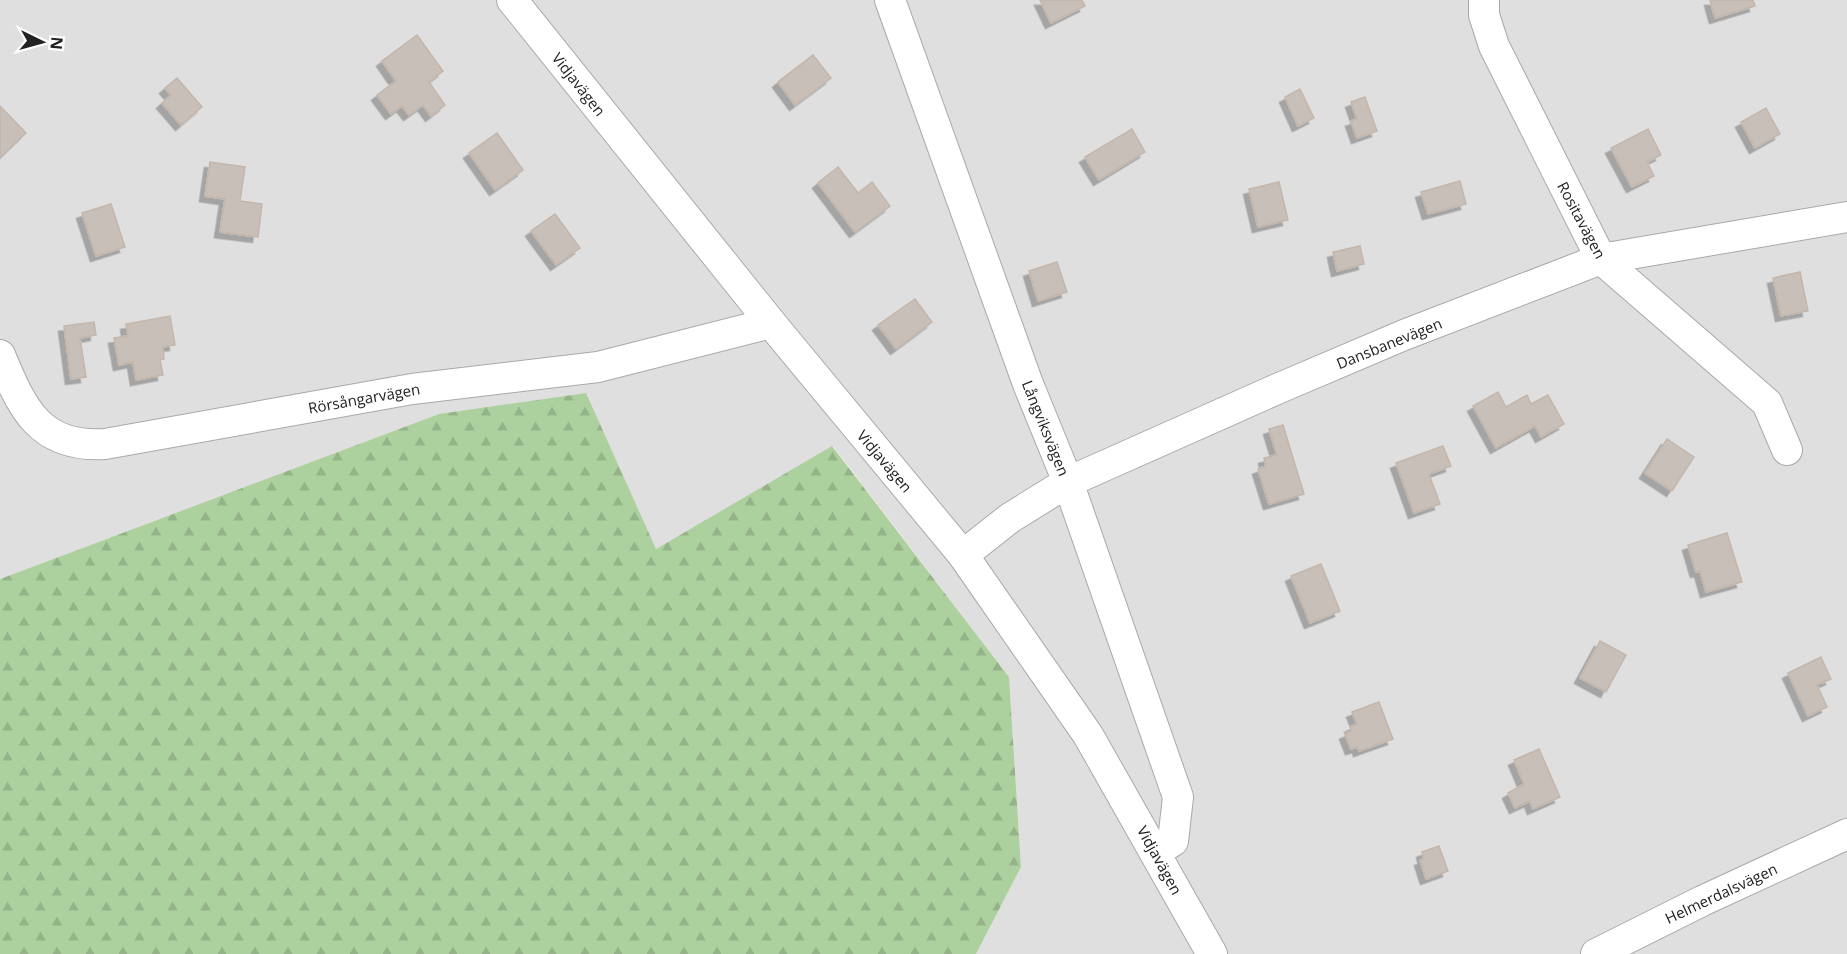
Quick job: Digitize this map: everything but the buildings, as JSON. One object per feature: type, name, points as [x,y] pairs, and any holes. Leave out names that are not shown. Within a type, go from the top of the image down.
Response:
[{"type":"street","name":"Vidjavägen","points":[[512,0],[771,322],[963,555],[1088,735],[1212,954]]},
{"type":"street","name":"Långviksvägen","points":[[890,0],[1028,384],[1068,482],[1178,797],[1173,841],[1156,852]]},
{"type":"street","name":"Rositavägen","points":[[1484,0],[1484,15],[1494,46],[1600,259],[1767,403],[1787,450]]},
{"type":"street","name":"Dansbanevägen","points":[[963,555],[1010,518],[1068,482],[1393,340],[1600,259],[1847,217]]},
{"type":"street","name":"Rörsångarvägen","points":[[0,355],[25,410],[40,426],[72,443],[88,445],[116,442],[412,389],[598,367],[771,322]]},
{"type":"street","name":"Helmerdalsvägen","points":[[1596,954],[1702,901],[1847,834]]},
{"type":"shaded area","points":[[0,0],[1847,0],[1847,954],[976,954],[1021,867],[1009,677],[833,446],[656,549],[439,414],[0,579]]},
{"type":"green space","points":[[586,393],[656,549],[832,446],[1009,677],[1021,867],[976,954],[0,954],[0,579],[439,414]]}]
